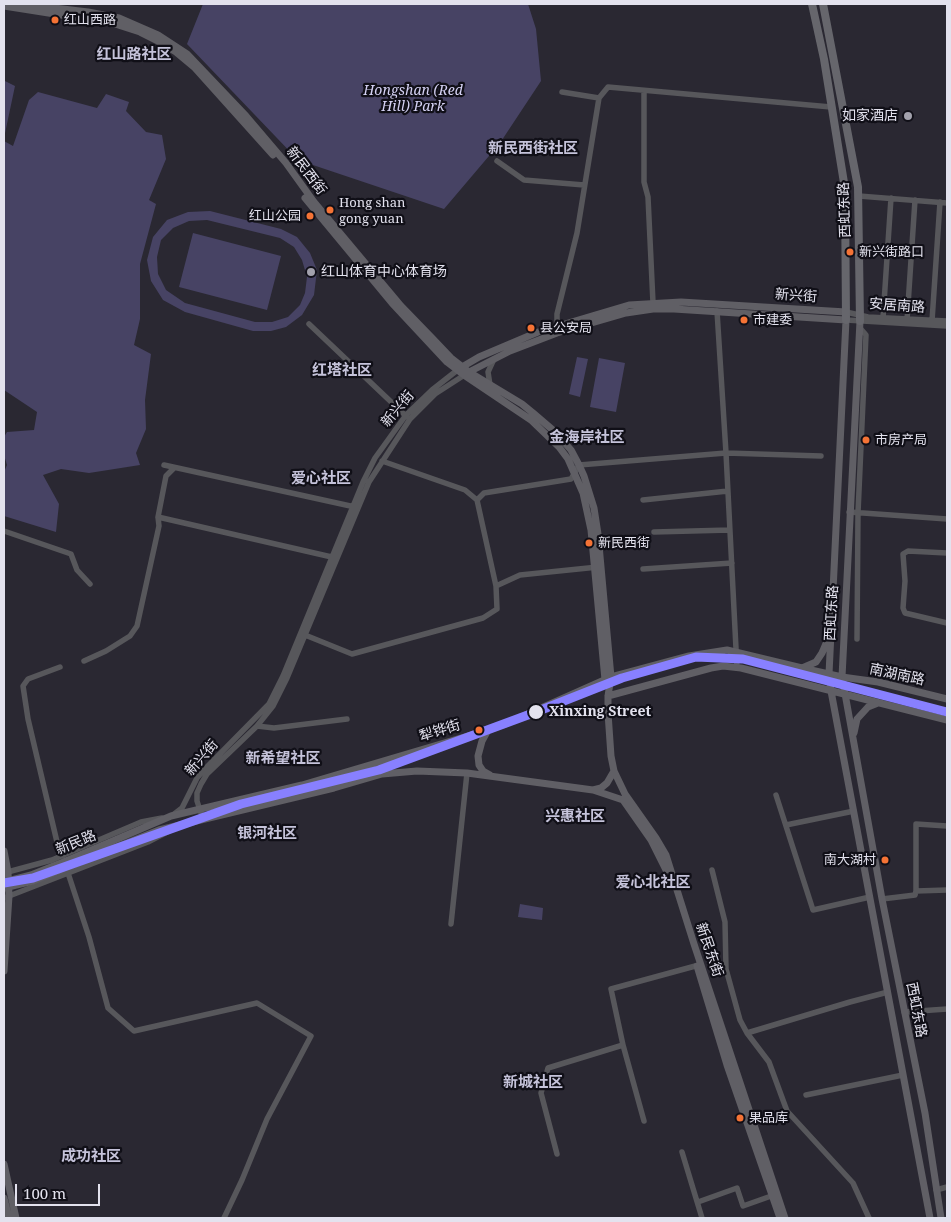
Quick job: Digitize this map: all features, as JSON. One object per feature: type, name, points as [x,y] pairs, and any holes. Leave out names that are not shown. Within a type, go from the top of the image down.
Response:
[{"type":"highway","name":"西虹东路","points":[[812,4],[824,60],[845,189],[846,320]]},
{"type":"highway","name":"西虹东路","points":[[823,4],[858,187],[860,321]]},
{"type":"main road","name":"新民西街","points":[[21,4],[88,12],[119,18],[158,35],[187,54],[246,116],[286,163],[314,202],[401,306],[460,369]]},
{"type":"main road","name":"新民西街","points":[[4,6],[91,18],[117,24],[140,32],[176,52],[194,67],[269,150],[311,206],[412,326],[466,374],[531,420],[559,448],[575,472],[588,512],[599,567]]},
{"type":"main road","name":"新兴街","points":[[460,369],[479,357],[557,326],[629,305],[681,302],[846,312]]},
{"type":"main road","name":"新兴街","points":[[466,374],[494,359],[557,333],[626,313],[653,310],[716,311],[846,320]]},
{"type":"main road","name":"西虹东路","points":[[846,320],[830,632],[830,691],[930,1218]]},
{"type":"main road","name":"西虹东路","points":[[860,321],[842,676],[882,899],[925,1113],[941,1218]]},
{"type":"main road","name":"新民西街","points":[[466,374],[490,385],[522,404],[554,431],[571,450],[580,465],[594,508],[608,696]]},
{"type":"main road","points":[[802,668],[816,662],[822,653],[830,632]]},
{"type":"main road","name":"犁铧街","points":[[158,826],[171,816],[302,785],[488,730],[608,679],[689,656],[727,650],[842,676]]},
{"type":"main road","points":[[608,696],[723,666],[947,720]]},
{"type":"main road","name":"南湖南路","points":[[842,676],[878,682],[947,699]]},
{"type":"main road","name":"新民东街","points":[[608,696],[609,730],[614,771],[625,794],[666,855],[699,965]]},
{"type":"main road","points":[[853,736],[857,719],[868,707],[878,703]]},
{"type":"main road","points":[[488,730],[478,756],[479,765],[483,771],[491,776]]},
{"type":"main road","points":[[158,826],[183,824],[334,788],[382,774],[417,771],[467,773],[593,790],[601,788],[614,771]]},
{"type":"main road","name":"新民东街","points":[[593,790],[623,800],[651,840],[667,873],[775,1195],[785,1218]]},
{"type":"main road","name":"新民路","points":[[4,882],[31,874],[158,826]]},
{"type":"main road","name":"新民路","points":[[4,888],[33,881],[158,826]]},
{"type":"main road","points":[[4,852],[7,897],[4,970]]},
{"type":"main road","points":[[4,1164],[16,1218]]},
{"type":"main road","points":[[926,1192],[936,1190]]},
{"type":"main road","name":"新民东街","points":[[775,1195],[780,1218]]},
{"type":"main road","points":[[4,1198],[9,1218]]},
{"type":"street","points":[[557,326],[556,314],[576,233],[599,98],[608,88],[831,107]]},
{"type":"street","points":[[644,91],[644,182],[648,197],[653,303]]},
{"type":"street","points":[[562,92],[599,98]]},
{"type":"street","points":[[497,161],[524,180],[584,185]]},
{"type":"street","points":[[859,196],[947,203]]},
{"type":"street","points":[[883,318],[890,198]]},
{"type":"street","points":[[907,320],[914,200]]},
{"type":"street","points":[[932,321],[940,202]]},
{"type":"street","points":[[716,311],[726,453],[736,668]]},
{"type":"street","name":"安居南路","points":[[846,312],[860,321],[883,318],[947,321]]},
{"type":"street","name":"安居南路","points":[[846,320],[947,326]]},
{"type":"street","points":[[857,639],[858,513],[866,335],[860,321]]},
{"type":"street","points":[[309,324],[408,417]]},
{"type":"street","points":[[490,385],[488,372],[494,359]]},
{"type":"street","name":"新兴街","points":[[203,819],[201,808],[197,801],[197,793],[201,784],[273,706],[305,635],[363,482],[375,458],[432,390],[460,369]]},
{"type":"street","name":"新兴街","points":[[355,507],[408,417],[435,394],[466,374]]},
{"type":"street","points":[[477,500],[484,493],[571,479],[580,465],[726,453],[821,456]]},
{"type":"street","points":[[305,635],[352,654],[420,637],[482,618],[497,608],[496,586],[477,500],[465,490],[382,461]]},
{"type":"street","points":[[164,465],[355,507]]},
{"type":"street","points":[[84,661],[106,652],[130,636],[137,626],[159,526],[158,517],[166,476],[174,468]]},
{"type":"street","points":[[643,500],[728,491]]},
{"type":"street","points":[[849,512],[947,519]]},
{"type":"street","points":[[158,517],[335,558]]},
{"type":"street","points":[[654,532],[730,530]]},
{"type":"street","points":[[4,531],[71,554],[77,570],[90,584]]},
{"type":"street","points":[[947,553],[908,551],[903,554],[905,582],[903,608],[905,613],[947,623]]},
{"type":"street","name":"新兴街","points":[[171,816],[182,808],[197,778],[204,770],[269,704],[335,558]]},
{"type":"street","points":[[643,569],[732,563]]},
{"type":"street","points":[[496,586],[520,575],[599,567]]},
{"type":"street","points":[[60,667],[28,679],[23,686],[28,719],[63,856]]},
{"type":"street","points":[[256,726],[274,728],[347,718]]},
{"type":"street","points":[[450,924],[467,773]]},
{"type":"street","points":[[776,795],[814,910],[870,897]]},
{"type":"street","points":[[786,825],[854,811]]},
{"type":"street","points":[[6,872],[63,856],[140,822],[171,816]]},
{"type":"street","points":[[7,897],[148,842],[183,824]]},
{"type":"street","points":[[882,899],[915,895],[916,824],[947,826]]},
{"type":"street","points":[[712,870],[725,922],[726,970],[740,1020],[747,1033],[769,1062],[787,1111],[853,1182],[869,1218]]},
{"type":"street","points":[[68,873],[89,937],[108,1008],[134,1032],[256,1003],[310,1036],[267,1119],[224,1218]]},
{"type":"street","points":[[916,891],[947,890]]},
{"type":"street","points":[[644,1121],[611,988],[699,965]]},
{"type":"street","points":[[747,1033],[888,992]]},
{"type":"street","points":[[904,1012],[947,1010]]},
{"type":"street","points":[[557,1154],[541,1094],[548,1068],[624,1045]]},
{"type":"street","points":[[806,1095],[903,1075]]},
{"type":"street","points":[[682,1152],[702,1218]]},
{"type":"street","points":[[936,1190],[947,1187]]},
{"type":"street","points":[[698,1202],[737,1188],[743,1206],[775,1195]]},
{"type":"green space","name":"Hongshan (Red Hill) Park","points":[[203,4],[528,4],[536,29],[541,81],[500,143],[444,209],[298,160],[187,44]]},
{"type":"green space","points":[[4,71],[5,81],[15,86],[4,138]]},
{"type":"green space","points":[[38,92],[97,108],[106,94],[129,102],[126,111],[146,132],[162,135],[166,159],[149,200],[156,204],[140,264],[140,319],[134,345],[151,354],[145,400],[146,429],[136,453],[140,465],[89,473],[61,469],[43,475],[59,504],[56,532],[4,516],[4,472],[7,465],[4,455],[4,437],[7,432],[34,430],[37,412],[4,390],[4,141],[13,146],[29,100]]},
{"type":"green space","name":"红山体育中心体育场","points":[[210,211],[281,229],[297,237],[310,253],[317,270],[314,295],[302,315],[286,327],[271,331],[253,331],[185,312],[163,300],[151,281],[147,260],[153,237],[167,220],[188,212]],"holes":[[[207,220],[280,238],[294,247],[302,260],[307,277],[305,293],[300,305],[288,317],[272,322],[255,322],[185,303],[166,290],[158,274],[157,257],[161,240],[173,228],[189,221]]]},
{"type":"green space","points":[[193,233],[281,256],[267,310],[179,287]]},
{"type":"green space","points":[[577,357],[588,359],[580,397],[569,394]]},
{"type":"green space","points":[[599,358],[625,363],[616,412],[590,407]]},
{"type":"green space","points":[[520,904],[543,908],[542,920],[518,917]]},
{"type":"transit line","points":[[4,883],[33,878],[241,804],[379,770],[622,678],[696,657],[743,659],[947,712]]},
{"type":"place","name":"红山西路","points":[[55,20]]},
{"type":"place","name":"如家酒店","points":[[908,116]]},
{"type":"place","name":"Hong shan gong yuan","points":[[330,210]]},
{"type":"place","name":"红山公园","points":[[310,216]]},
{"type":"place","name":"新兴街路口","points":[[850,252]]},
{"type":"place","name":"红山体育中心体育场","points":[[311,272]]},
{"type":"place","name":"市建委","points":[[744,320]]},
{"type":"place","name":"县公安局","points":[[531,328]]},
{"type":"place","name":"市房产局","points":[[866,440]]},
{"type":"place","name":"新民西街","points":[[589,543]]},
{"type":"place","name":"Xinxing Street","points":[[536,712]]},
{"type":"place","name":"南大湖村","points":[[885,860]]},
{"type":"place","name":"果品库","points":[[740,1118]]},
{"type":"district","name":"红山路社区","points":[[134,55]]},
{"type":"district","name":"新民西街社区","points":[[533,149]]},
{"type":"district","name":"红塔社区","points":[[342,371]]},
{"type":"district","name":"金海岸社区","points":[[587,438]]},
{"type":"district","name":"爱心社区","points":[[321,479]]},
{"type":"district","name":"新希望社区","points":[[283,759]]},
{"type":"district","name":"兴惠社区","points":[[575,817]]},
{"type":"district","name":"银河社区","points":[[267,834]]},
{"type":"district","name":"爱心北社区","points":[[653,883]]},
{"type":"district","name":"新城社区","points":[[533,1083]]},
{"type":"district","name":"成功社区","points":[[91,1157]]}]
